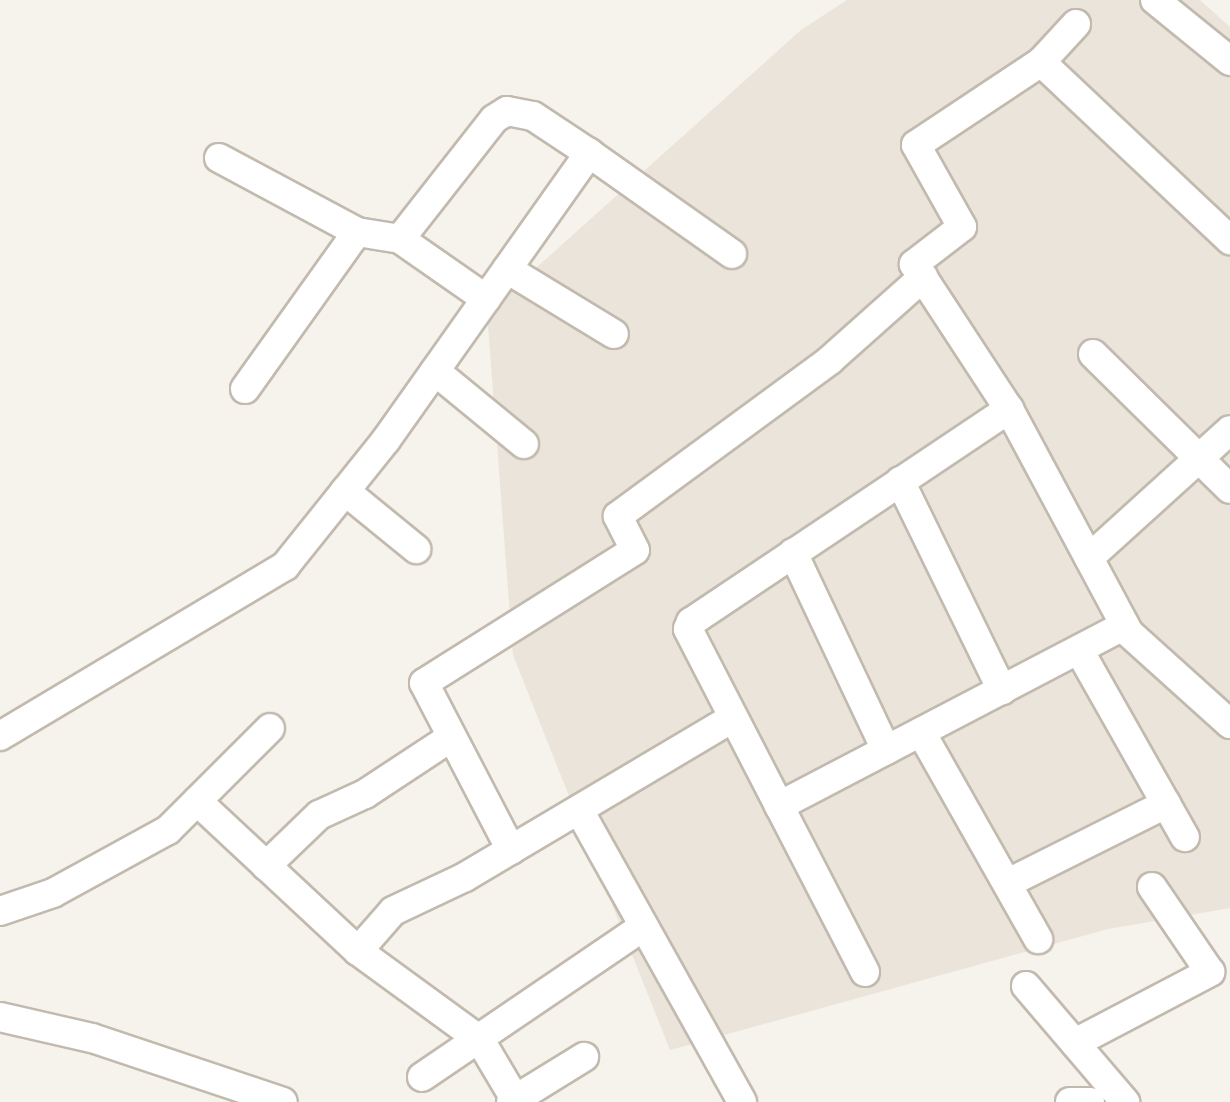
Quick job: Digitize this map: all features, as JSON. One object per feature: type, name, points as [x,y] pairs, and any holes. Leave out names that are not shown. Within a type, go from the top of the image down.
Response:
[{"type":"street","points":[[1155,0],[1230,61]]},
{"type":"street","points":[[1076,24],[1041,62],[916,145],[962,227],[914,264],[1009,409],[1125,625],[1230,724]]},
{"type":"street","points":[[1041,62],[1230,240]]},
{"type":"street","points":[[400,239],[494,119],[507,111],[533,116],[732,254]]},
{"type":"street","points":[[0,736],[285,566],[435,371],[589,153]]},
{"type":"street","points":[[219,158],[357,232],[400,239],[486,299]]},
{"type":"street","points":[[245,389],[357,232]]},
{"type":"street","points":[[507,269],[614,334]]},
{"type":"street","points":[[511,850],[424,683],[635,550],[618,516],[830,360],[923,277]]},
{"type":"street","points":[[1093,354],[1230,489]]},
{"type":"street","points":[[435,371],[524,444]]},
{"type":"street","points":[[865,972],[688,629],[793,553],[1009,409]]},
{"type":"street","points":[[1089,558],[1230,430]]},
{"type":"street","points":[[900,481],[1002,690]]},
{"type":"street","points":[[345,491],[416,549]]},
{"type":"street","points":[[793,553],[886,750]]},
{"type":"street","points":[[779,806],[1125,625]]},
{"type":"street","points":[[1079,650],[1185,837]]},
{"type":"street","points":[[358,951],[393,911],[511,850],[733,718]]},
{"type":"street","points":[[0,911],[53,893],[168,830],[270,728]]},
{"type":"street","points":[[921,732],[1038,939]]},
{"type":"street","points":[[266,866],[319,815],[365,794],[450,738]]},
{"type":"street","points":[[197,801],[358,951],[480,1040],[513,1101],[584,1057]]},
{"type":"street","points":[[1008,883],[1166,804]]},
{"type":"street","points":[[579,810],[742,1102]]},
{"type":"street","points":[[1075,1043],[1210,972],[1152,887]]},
{"type":"street","points":[[422,1077],[644,926]]},
{"type":"street","points":[[1026,986],[1125,1102]]},
{"type":"street","points":[[0,1017],[92,1038],[283,1102]]},
{"type":"street","points":[[1070,1102],[1090,1102]]},
{"type":"shaded area","points":[[847,0],[1200,0],[1230,27],[1230,908],[1108,929],[670,1050],[513,655],[487,312],[801,30]]}]
